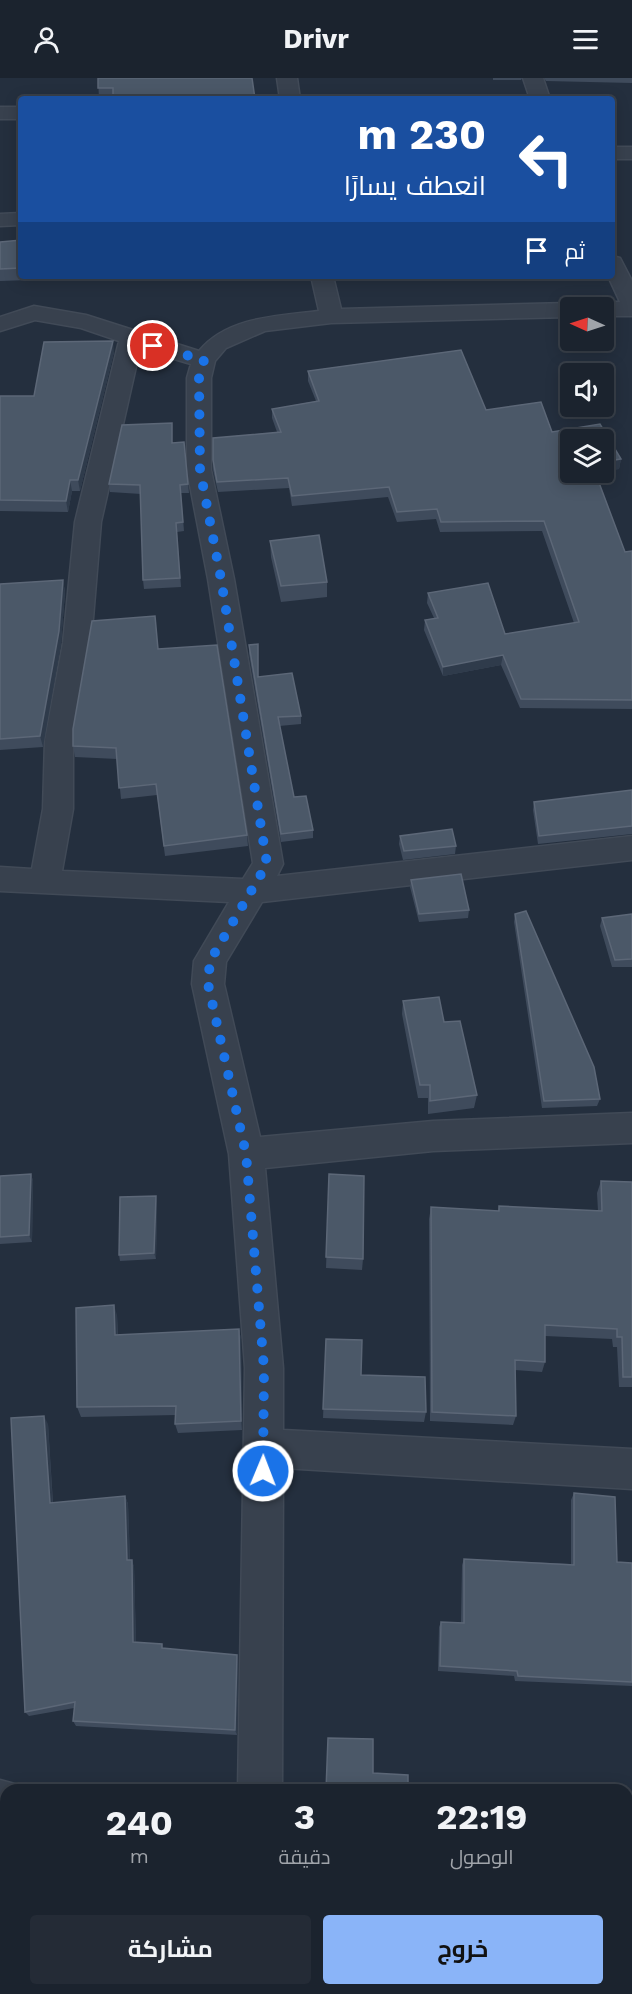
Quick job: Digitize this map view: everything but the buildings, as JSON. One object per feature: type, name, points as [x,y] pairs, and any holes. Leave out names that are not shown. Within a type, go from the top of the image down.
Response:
[{"type":"street","points":[[286,78],[289,96]]},
{"type":"street","points":[[533,78],[539,96]]},
{"type":"street","points":[[0,113],[18,113]]},
{"type":"street","points":[[615,153],[632,153]]},
{"type":"street","points":[[0,220],[18,219]]},
{"type":"street","points":[[615,269],[632,303]]},
{"type":"street","points":[[323,279],[331,316]]},
{"type":"street","points":[[614,309],[632,309]]},
{"type":"street","points":[[260,1784],[264,1368],[246,1154],[208,984],[210,961],[249,891],[267,864],[221,579],[200,470],[199,378],[204,360],[218,343],[260,325],[331,316],[560,310]]},
{"type":"street","points":[[0,324],[34,313],[86,322],[204,360]]},
{"type":"street","points":[[45,882],[58,810],[59,740],[77,643],[88,522],[130,338]]},
{"type":"street","points":[[0,879],[249,891],[632,848]]},
{"type":"street","points":[[246,1154],[433,1136],[632,1128]]},
{"type":"street","points":[[263,1449],[632,1469]]},
{"type":"route","points":[[153,346],[204,360],[199,378],[200,470],[221,579],[267,864],[249,891],[210,961],[208,984],[246,1154],[264,1368],[263,1471]]}]
